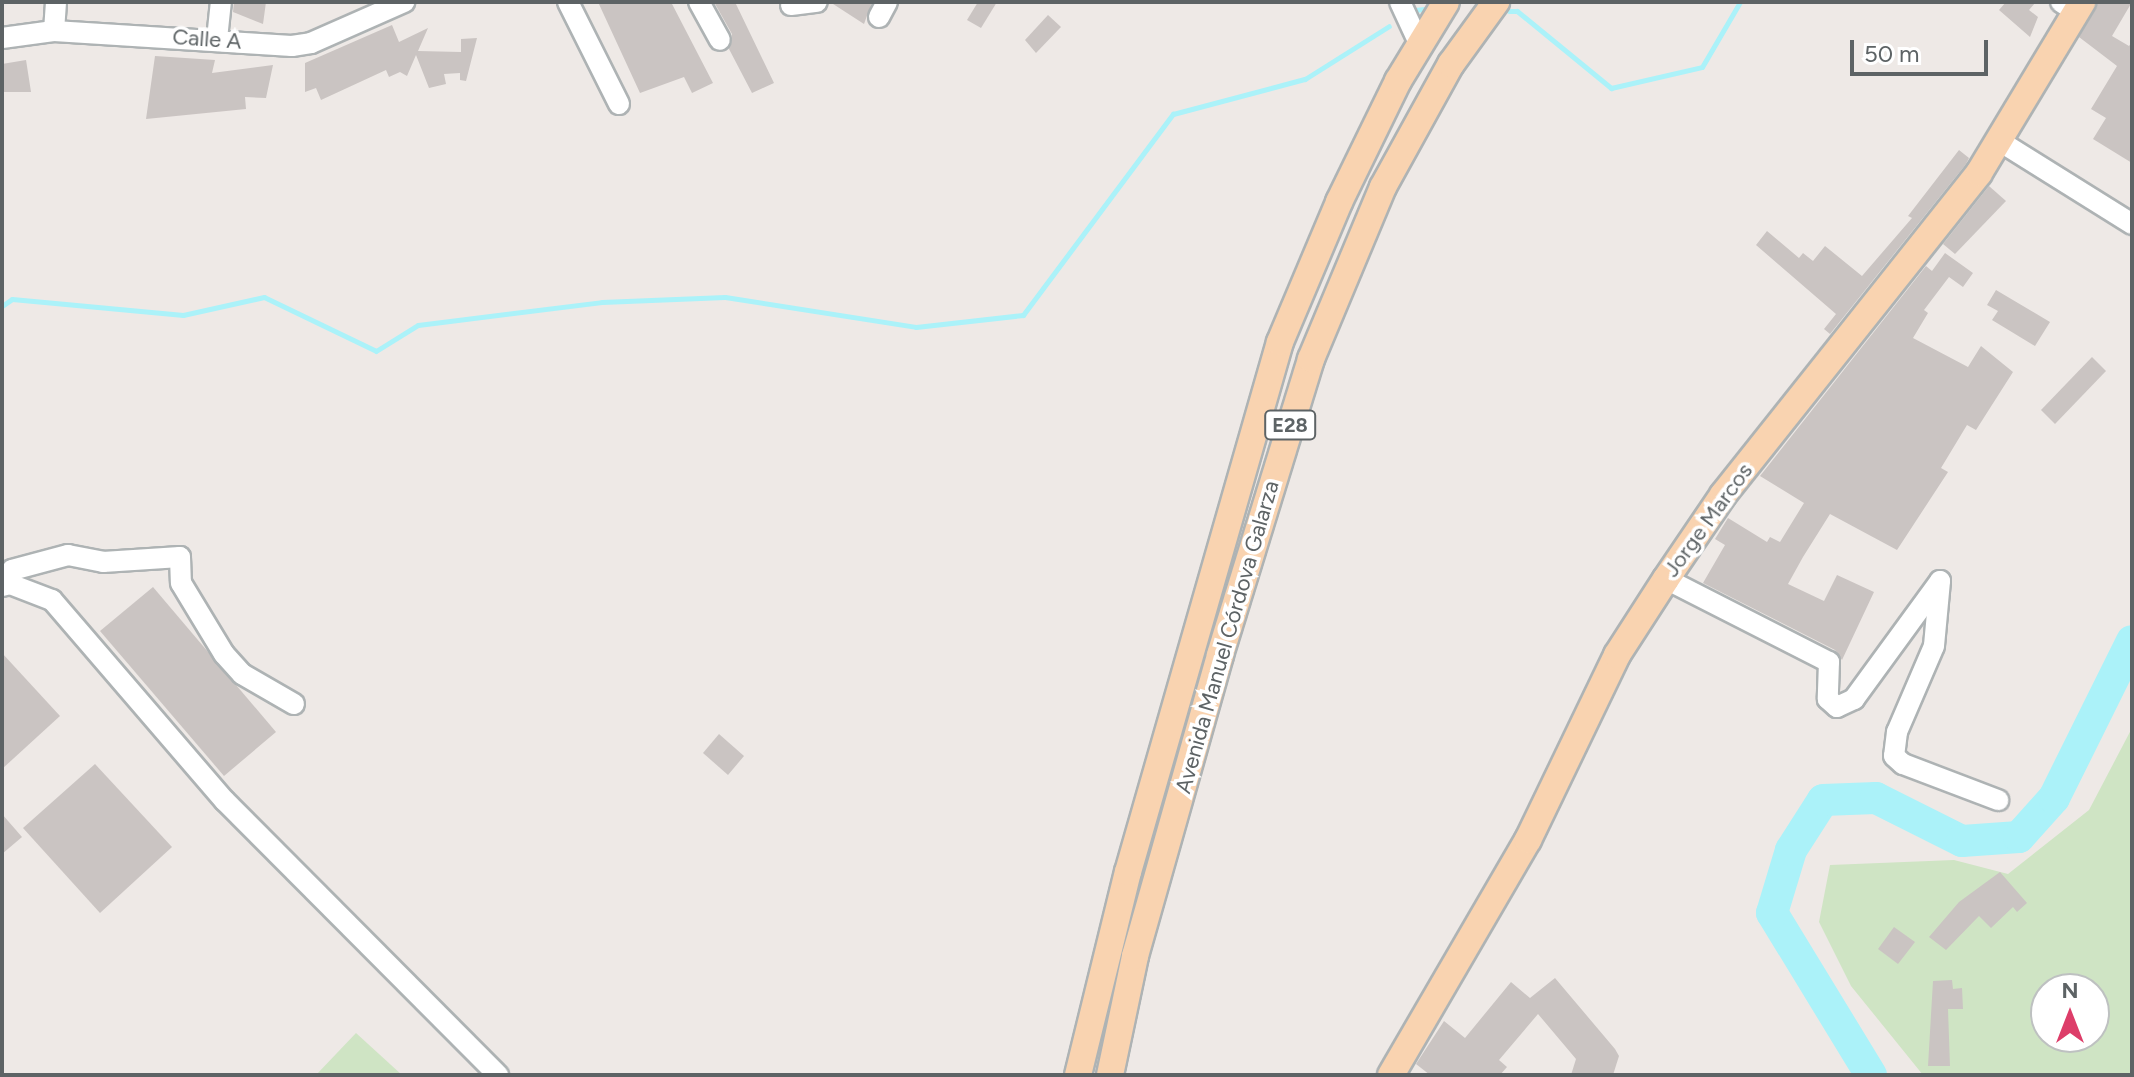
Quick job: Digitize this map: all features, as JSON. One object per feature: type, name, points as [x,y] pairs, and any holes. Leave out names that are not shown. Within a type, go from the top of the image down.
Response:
[{"type":"main road","name":"Avenida Manuel Córdova Galarza","points":[[1078,1075],[1128,872],[1280,342],[1339,202],[1420,45],[1446,2]]},
{"type":"main road","name":"Avenida Manuel Córdova Galarza","points":[[1110,1075],[1159,879],[1255,531],[1311,359],[1383,187],[1451,64],[1496,2]]},
{"type":"main road","name":"Jorge Marcos","points":[[1391,1075],[1528,840],[1617,655],[1723,495],[2001,142],[2072,5]]},
{"type":"main road","points":[[1128,872],[1159,879]]},
{"type":"street","points":[[54,31],[56,2]]},
{"type":"street","points":[[217,39],[221,2]]},
{"type":"street","name":"Calle A","points":[[2,38],[54,31],[311,43],[403,2]]},
{"type":"street","points":[[568,2],[619,104]]},
{"type":"street","points":[[699,2],[720,40]]},
{"type":"street","points":[[791,5],[817,2]]},
{"type":"street","points":[[1400,2],[1420,45]]},
{"type":"street","points":[[2001,142],[2132,224]]},
{"type":"street","points":[[2,585],[12,570],[68,555],[103,562],[180,557],[181,583],[224,654],[242,674],[294,704]]},
{"type":"street","points":[[1666,579],[1829,662],[1828,699],[1837,707],[1854,699],[1940,581],[1934,646],[1897,732],[1894,756],[1903,764],[1998,800]]},
{"type":"street","points":[[2,585],[10,584],[52,600],[225,801],[498,1075]]},
{"type":"green space","points":[[2132,728],[2132,1075],[1923,1075],[1851,986],[1819,922],[1830,865],[1954,860],[2008,874],[2089,810]]},
{"type":"green space","points":[[356,1033],[402,1075],[316,1075]]},
{"type":"building","points":[[234,2],[266,2],[263,24],[233,12]]},
{"type":"building","points":[[598,2],[671,2],[713,83],[692,93],[684,77],[640,93]]},
{"type":"building","points":[[714,2],[735,2],[774,83],[752,93],[729,49],[732,34]]},
{"type":"building","points":[[830,2],[872,2],[864,24]]},
{"type":"building","points":[[978,2],[997,2],[981,28],[967,20]]},
{"type":"building","points":[[2006,2],[2036,2],[2029,10],[2038,17],[2030,37],[1999,10]]},
{"type":"building","points":[[2098,2],[2132,2],[2112,36],[2129,46],[2132,42],[2132,163],[2093,139],[2106,118],[2091,109],[2117,66],[2079,37]]},
{"type":"building","points":[[1048,15],[1061,27],[1036,53],[1025,40]]},
{"type":"building","points":[[392,25],[399,42],[428,28],[418,51],[461,52],[461,39],[477,38],[466,81],[460,80],[460,73],[444,74],[446,84],[429,88],[416,55],[407,76],[400,72],[389,77],[386,70],[321,100],[316,88],[305,92],[305,63]]},
{"type":"building","points":[[155,56],[215,60],[212,73],[273,65],[266,98],[245,97],[246,109],[146,119]]},
{"type":"building","points":[[26,60],[31,92],[2,92],[2,64]]},
{"type":"building","points":[[1959,150],[1969,158],[1966,164],[1830,334],[1824,329],[1836,314],[1756,245],[1767,231],[1799,258],[1803,253],[1813,261],[1825,246],[1862,276],[1912,218],[1908,216]]},
{"type":"building","points":[[1989,186],[2006,201],[1955,254],[1943,244]]},
{"type":"building","points":[[1945,253],[1973,273],[1963,287],[1949,277],[1924,310],[1928,313],[1913,338],[1968,367],[1981,346],[2013,372],[1976,430],[1967,425],[1941,468],[1948,472],[1897,550],[1830,514],[1803,557],[1788,584],[1824,601],[1837,575],[1874,592],[1842,660],[1835,650],[1703,583],[1725,545],[1715,539],[1728,518],[1767,542],[1770,537],[1780,542],[1804,503],[1760,476],[1926,266],[1932,271]]},
{"type":"building","points":[[1996,290],[2050,322],[2035,346],[1992,320],[1998,311],[1987,305]]},
{"type":"building","points":[[2092,357],[2106,371],[2055,424],[2041,410]]},
{"type":"building","points":[[153,587],[276,732],[224,776],[100,631]]},
{"type":"building","points":[[2,653],[60,716],[2,769]]},
{"type":"building","points":[[719,734],[744,756],[728,775],[703,753]]},
{"type":"building","points":[[95,764],[172,847],[100,913],[23,828]]},
{"type":"building","points":[[2,814],[22,837],[2,854]]},
{"type":"building","points":[[2000,872],[2027,903],[2017,912],[2013,907],[1991,928],[1979,916],[1946,950],[1929,937],[1959,902]]},
{"type":"building","points":[[1894,927],[1915,942],[1898,964],[1878,949]]},
{"type":"building","points":[[1555,978],[1615,1049],[1619,1056],[1613,1075],[1571,1075],[1576,1059],[1538,1014],[1499,1060],[1507,1067],[1500,1075],[1430,1075],[1416,1064],[1444,1021],[1465,1038],[1511,982],[1530,998]]},
{"type":"building","points":[[1952,980],[1953,989],[1962,988],[1963,1009],[1948,1009],[1950,1066],[1928,1066],[1933,981]]},
{"type":"waterway","points":[[1509,11],[1517,11],[1611,88],[1702,67],[1740,2]]},
{"type":"waterway","points":[[1415,10],[1434,8]]},
{"type":"waterway","points":[[2,306],[12,299],[183,315],[264,297],[376,351],[418,325],[602,302],[725,297],[916,327],[1023,315],[1173,114],[1305,79],[1389,26]]},
{"type":"waterway","points":[[1871,1075],[1772,913],[1791,850],[1823,800],[1876,798],[1962,841],[2019,837],[2054,798],[2132,641]]}]
